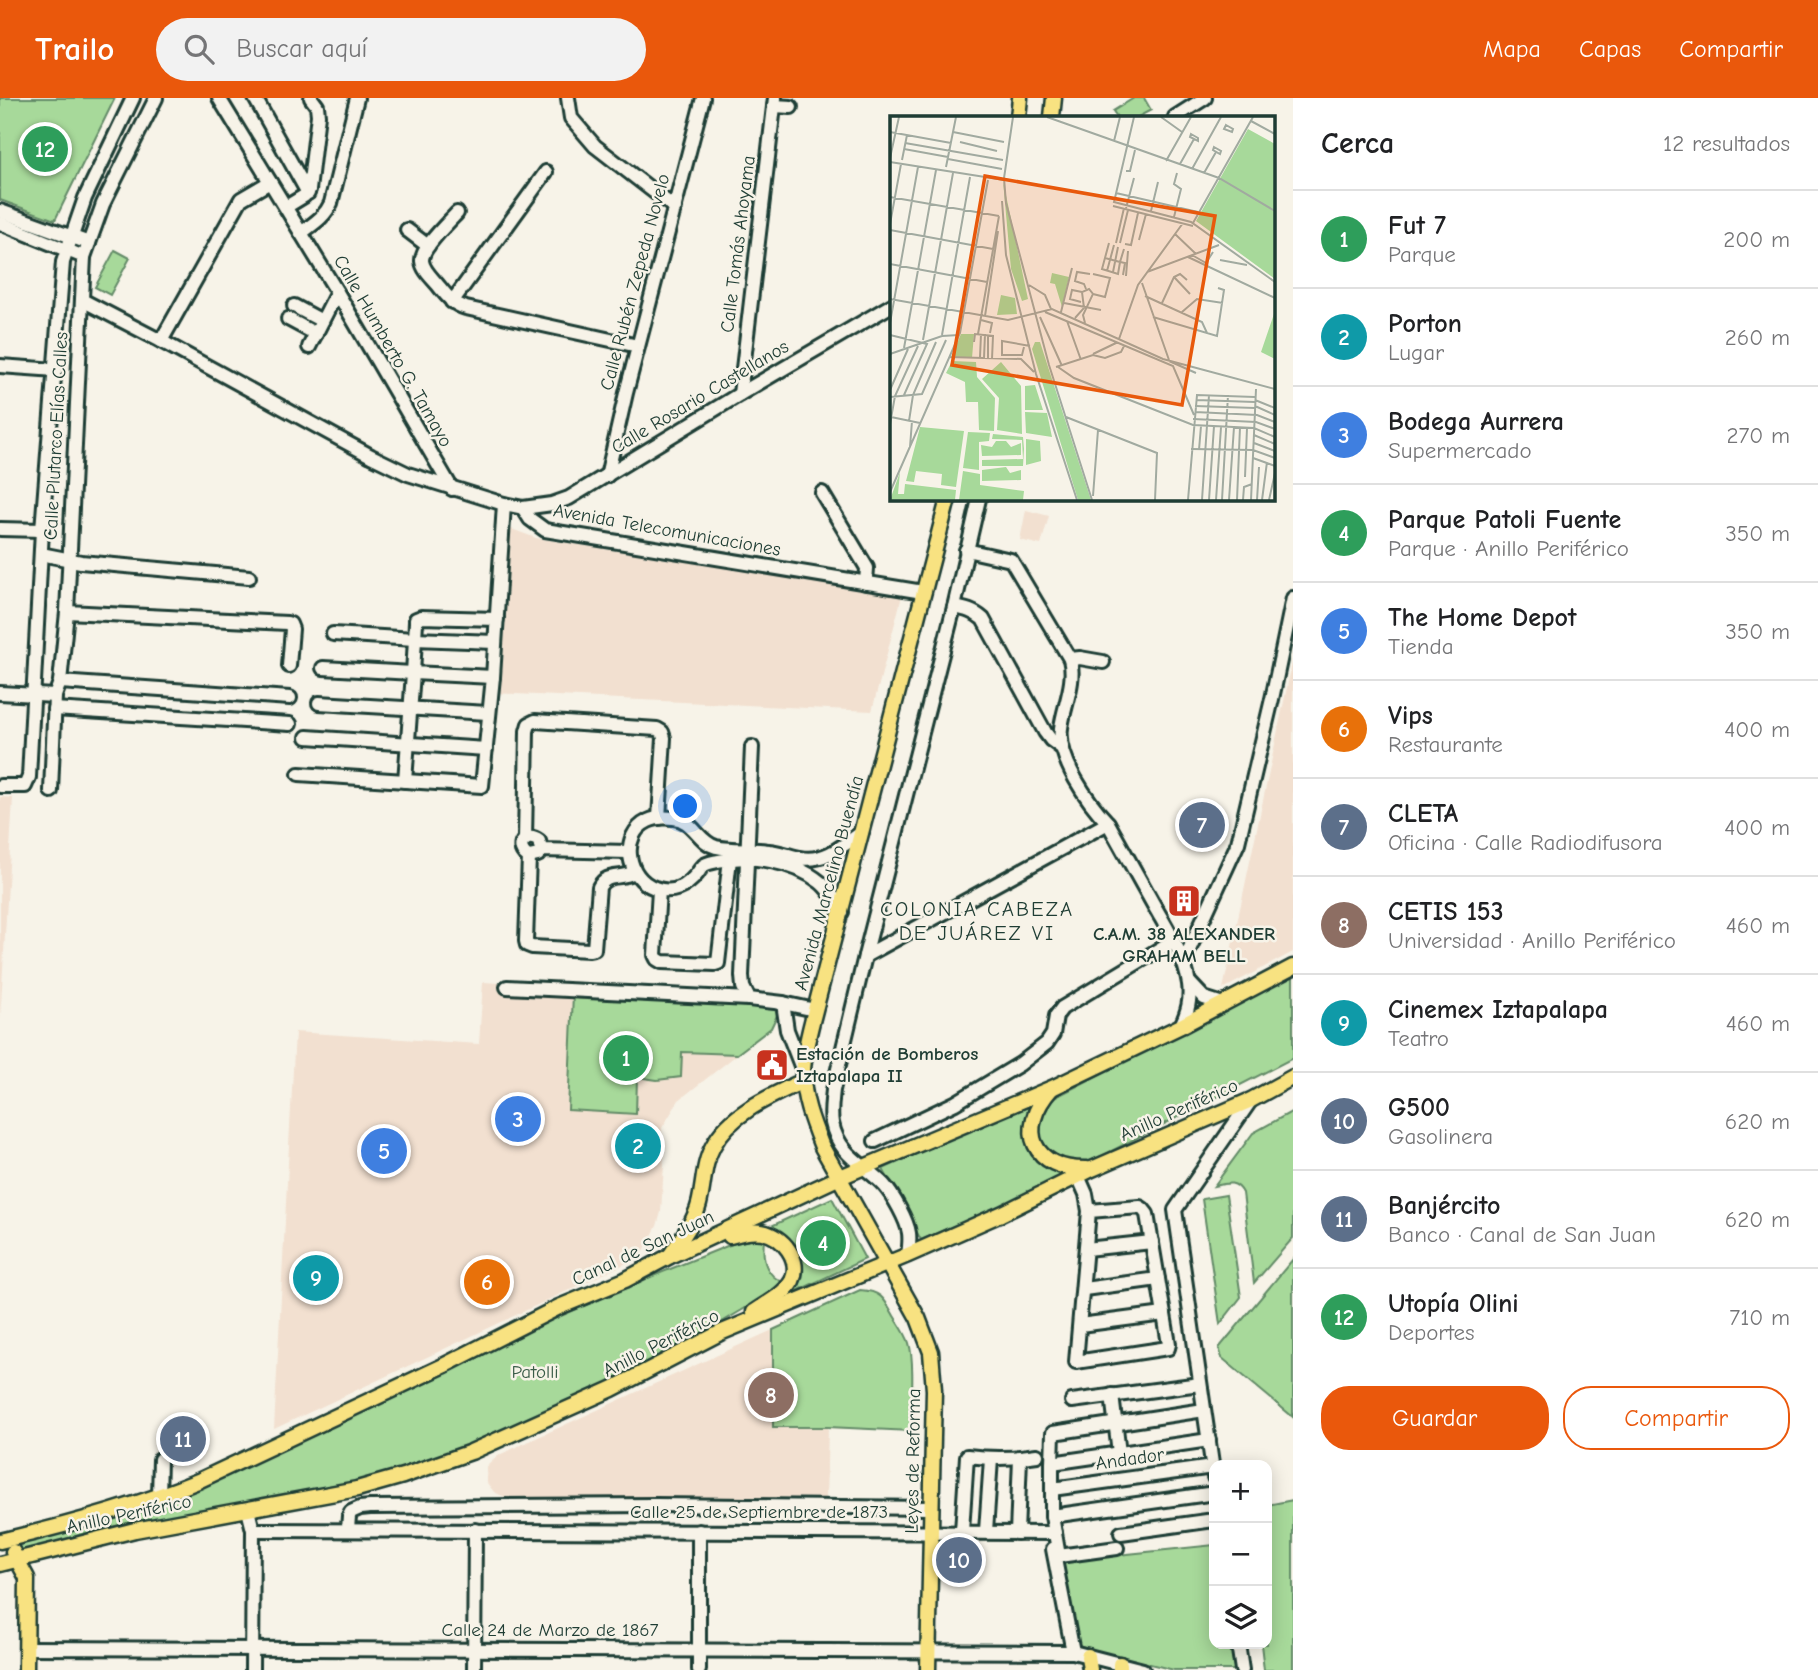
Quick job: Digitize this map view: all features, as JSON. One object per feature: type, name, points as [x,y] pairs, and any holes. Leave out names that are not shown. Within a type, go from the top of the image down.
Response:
[{"type":"main road","points":[[1018,116],[1020,98]]},
{"type":"main road","points":[[1052,116],[1054,98]]},
{"type":"main road","name":"Avenida Marcelino Buendía","points":[[887,1264],[822,1147],[812,1122],[803,1076],[815,1010],[948,500]]},
{"type":"main road","name":"Canal de San Juan","points":[[2,1541],[104,1515],[159,1497],[285,1441],[559,1307],[625,1280],[676,1253],[838,1178],[1052,1088],[1181,1026],[1293,967]]},
{"type":"main road","points":[[676,1253],[695,1216],[706,1162],[720,1135],[743,1113],[803,1076]]},
{"type":"main road","name":"Anillo Periférico","points":[[19,1560],[135,1530],[357,1489],[471,1452],[612,1390],[720,1333],[908,1255],[1092,1169],[1251,1100],[1293,1077]]},
{"type":"main road","points":[[1052,1088],[1034,1115],[1032,1125],[1036,1145],[1044,1157],[1056,1166],[1092,1169]]},
{"type":"main road","points":[[676,1253],[755,1231],[781,1240],[789,1250],[795,1270],[786,1289],[720,1333]]},
{"type":"main road","name":"Leyes de Reforma","points":[[887,1264],[919,1318],[932,1352],[934,1390],[928,1670]]},
{"type":"main road","points":[[2,1541],[19,1560],[27,1578],[26,1670]]},
{"type":"main road","points":[[0,1564],[19,1560]]},
{"type":"street","name":"Calle Plutarco Elías Calles","points":[[0,786],[25,786],[29,777],[42,530],[63,262],[85,198],[133,98]]},
{"type":"street","name":"Calle Plutarco Elías Calles","points":[[51,790],[55,703],[60,682],[67,612],[84,257],[103,204],[156,98]]},
{"type":"street","name":"Calle Humberto G. Tamayo","points":[[219,98],[452,489]]},
{"type":"street","points":[[255,98],[308,193]]},
{"type":"street","points":[[308,193],[318,115],[317,107],[311,98]]},
{"type":"street","points":[[301,233],[328,211],[356,98]]},
{"type":"street","points":[[568,98],[571,118],[595,146],[675,208]]},
{"type":"street","name":"Calle Rubén Zepeda Novelo","points":[[607,476],[703,98]]},
{"type":"street","points":[[1177,116],[1205,98]]},
{"type":"street","points":[[774,102],[790,107]]},
{"type":"street","name":"Calle Tomás Ahoyama","points":[[740,394],[774,102]]},
{"type":"street","points":[[452,302],[546,172]]},
{"type":"street","points":[[161,341],[241,199],[270,182]]},
{"type":"street","points":[[286,207],[308,193]]},
{"type":"street","points":[[0,211],[69,242],[84,257]]},
{"type":"street","points":[[457,213],[428,246],[422,264],[452,302],[466,308],[638,346]]},
{"type":"street","points":[[0,223],[69,242],[89,243]]},
{"type":"street","points":[[407,230],[428,246]]},
{"type":"street","points":[[309,347],[337,292]]},
{"type":"street","name":"Avenida Telecomunicaciones","points":[[82,300],[371,456],[408,474],[523,508],[530,519],[545,530],[923,592]]},
{"type":"street","points":[[294,306],[322,321]]},
{"type":"street","name":"Calle Rosario Castellanos","points":[[523,508],[552,505],[569,498],[890,306]]},
{"type":"street","points":[[288,319],[316,334]]},
{"type":"street","points":[[0,366],[56,370]]},
{"type":"street","points":[[822,493],[867,568],[866,583]]},
{"type":"street","points":[[908,1255],[909,1231],[905,1221],[884,1186],[862,1167],[837,1138],[831,1109],[833,1090],[865,956],[979,500]]},
{"type":"street","points":[[299,774],[482,786],[493,677],[504,504]]},
{"type":"street","points":[[0,529],[42,530]]},
{"type":"street","points":[[966,550],[1011,561],[1070,659],[1073,669],[1060,730],[1062,748],[1068,764],[1094,808],[1108,823],[1183,963],[1188,982],[1189,1006],[1181,1026]]},
{"type":"street","points":[[41,554],[80,562],[249,577]]},
{"type":"street","points":[[1183,963],[1238,843],[1293,598]]},
{"type":"street","points":[[954,607],[967,609],[983,619],[1045,732],[1062,748]]},
{"type":"street","points":[[67,612],[290,624],[292,629],[289,666]]},
{"type":"street","points":[[405,780],[416,619],[497,620]]},
{"type":"street","points":[[333,634],[495,642]]},
{"type":"street","points":[[1070,659],[1102,662]]},
{"type":"street","points":[[323,668],[493,677]]},
{"type":"street","points":[[60,682],[290,698]]},
{"type":"street","points":[[0,693],[32,695],[55,703],[290,724]]},
{"type":"street","points":[[319,703],[488,713]]},
{"type":"street","points":[[629,852],[524,855],[521,850],[526,835],[529,724],[535,720],[657,729],[662,732],[659,818]]},
{"type":"street","points":[[307,737],[486,749]]},
{"type":"street","points":[[749,999],[741,976],[751,747]]},
{"type":"street","points":[[842,912],[820,882],[808,875],[776,862],[747,855],[716,847],[705,842],[688,823],[679,819],[659,818],[648,821],[632,839],[629,852],[634,872],[650,887],[668,891],[691,881],[702,866],[747,855],[769,851],[806,859],[819,858],[862,832]]},
{"type":"street","points":[[865,956],[1108,823]]},
{"type":"street","points":[[526,835],[540,841],[527,945],[594,949],[598,894],[602,881],[634,872]]},
{"type":"street","points":[[659,890],[655,955],[657,959],[662,962],[715,964],[718,962],[730,859]]},
{"type":"street","points":[[875,1142],[955,1103],[1020,1064],[1047,1043],[1056,1016],[1062,1008],[1173,941]]},
{"type":"street","points":[[1188,982],[1204,998],[1223,1004]]},
{"type":"street","points":[[507,987],[749,999],[815,1010]]},
{"type":"street","points":[[783,1003],[787,1030],[803,1076]]},
{"type":"street","points":[[1212,1460],[1175,1210],[1251,1100]]},
{"type":"street","points":[[1078,1176],[1086,1194],[1089,1211],[1076,1362],[1168,1348],[1147,1214],[1140,1207],[1089,1211]]},
{"type":"street","points":[[1086,1249],[1152,1242]]},
{"type":"street","points":[[1084,1289],[1158,1279]]},
{"type":"street","points":[[1080,1325],[1164,1314]]},
{"type":"street","points":[[1072,1401],[1200,1384]]},
{"type":"street","name":"Andador","points":[[1112,1395],[1119,1453]]},
{"type":"street","name":"Andador","points":[[1118,1548],[1059,1556],[1052,1516],[1053,1433],[1204,1410]]},
{"type":"street","name":"Andador","points":[[1052,1463],[1209,1440]]},
{"type":"street","points":[[962,1531],[967,1456],[991,1459],[1037,1455]]},
{"type":"street","points":[[1017,1532],[1020,1458]]},
{"type":"street","points":[[159,1497],[160,1459]]},
{"type":"street","points":[[986,1531],[991,1459]]},
{"type":"street","name":"Andador","points":[[1052,1489],[1209,1473]]},
{"type":"street","points":[[1052,1516],[1208,1494]]},
{"type":"street","name":"Calle 25 de Septiembre de 1873","points":[[348,1529],[351,1511],[360,1508],[669,1505],[930,1508]]},
{"type":"street","points":[[572,1531],[573,1507]]},
{"type":"street","points":[[248,1510],[253,1530],[252,1670]]},
{"type":"street","points":[[1121,1533],[1209,1521]]},
{"type":"street","name":"Calle 25 de Septiembre de 1873","points":[[253,1530],[1053,1533]]},
{"type":"street","points":[[474,1670],[475,1530]]},
{"type":"street","points":[[699,1531],[699,1670]]},
{"type":"street","points":[[1053,1533],[1084,1659]]},
{"type":"street","name":"Calle 24 de Marzo de 1867","points":[[26,1648],[928,1652],[1084,1659],[1143,1670]]},
{"type":"street","points":[[1239,1649],[1242,1670]]},
{"type":"shaded area","points":[[1026,510],[1049,516],[1041,545],[1020,540]]},
{"type":"shaded area","points":[[506,527],[536,538],[902,596],[872,711],[494,693]]},
{"type":"shaded area","points":[[1293,659],[1293,952],[1223,989]]},
{"type":"shaded area","points":[[0,797],[13,798],[0,1020]]},
{"type":"shaded area","points":[[483,982],[781,1000],[771,1028],[679,1100],[662,1128],[664,1165],[661,1212],[644,1251],[633,1260],[274,1429],[295,1032],[479,1044]]},
{"type":"shaded area","points":[[860,1290],[881,1295],[909,1343],[911,1431],[828,1428],[826,1498],[505,1497],[494,1492],[487,1483],[488,1465],[499,1455]]},
{"type":"green space","points":[[0,98],[115,98],[55,220],[0,200]]},
{"type":"green space","points":[[1134,98],[1144,98],[1151,110],[1140,116],[1116,116],[1113,111]]},
{"type":"green space","points":[[115,250],[130,258],[110,295],[95,287]]},
{"type":"green space","points":[[1293,975],[1293,1058],[1094,1160],[1079,1164],[1052,1156],[1040,1143],[1038,1128],[1048,1101]]},
{"type":"green space","points":[[573,994],[780,1009],[771,1028],[737,1054],[682,1052],[681,1077],[657,1080],[637,1077],[636,1114],[568,1110]]},
{"type":"green space","points":[[1034,1100],[1026,1118],[1027,1139],[1051,1168],[1068,1177],[921,1240],[883,1169]]},
{"type":"green space","points":[[1293,1111],[1293,1238],[1254,1283],[1243,1193],[1234,1184],[1214,1186],[1253,1133]]},
{"type":"green space","points":[[1226,1195],[1241,1297],[1220,1324],[1202,1199]]},
{"type":"green space","points":[[832,1198],[865,1259],[793,1293],[799,1279],[767,1228]]},
{"type":"green space","name":"Patolli","points":[[757,1238],[764,1240],[764,1260],[769,1271],[785,1283],[779,1288],[702,1334],[591,1392],[510,1430],[437,1458],[336,1488],[183,1516],[140,1521],[97,1530],[27,1551],[13,1547],[14,1544],[146,1511],[519,1334],[732,1244]]},
{"type":"green space","points":[[1293,1259],[1293,1417],[1222,1358],[1219,1348]]},
{"type":"green space","points":[[860,1290],[877,1294],[884,1300],[908,1339],[912,1362],[911,1431],[773,1427],[773,1330]]},
{"type":"green space","points":[[1293,1500],[1293,1670],[1264,1670],[1262,1649],[1272,1649],[1272,1504]]},
{"type":"green space","points":[[1209,1546],[1209,1649],[1237,1649],[1240,1670],[1174,1670],[1078,1646],[1060,1561]]},
{"type":"place","name":"Utopía Olini","points":[[45,149]]},
{"type":"place","name":"CLETA","points":[[1202,825]]},
{"type":"place","name":"C.A.M. 38 ALEXANDER GRAHAM BELL","points":[[1184,901]]},
{"type":"place","name":"Fut 7","points":[[626,1058]]},
{"type":"place","name":"Estación de Bomberos Iztapalapa II","points":[[772,1065]]},
{"type":"place","name":"Bodega Aurrera","points":[[518,1119]]},
{"type":"place","name":"Porton","points":[[638,1146]]},
{"type":"place","name":"The Home Depot","points":[[384,1151]]},
{"type":"place","name":"Parque Patoli Fuente","points":[[823,1243]]},
{"type":"place","name":"Cinemex Iztapalapa","points":[[316,1278]]},
{"type":"place","name":"Vips","points":[[487,1282]]},
{"type":"place","name":"CETIS 153","points":[[771,1395]]},
{"type":"place","name":"Banjército","points":[[183,1439]]},
{"type":"place","name":"G500","points":[[959,1560]]},
{"type":"district","name":"COLONIA CABEZA DE JUÁREZ VI","points":[[977,921]]}]
